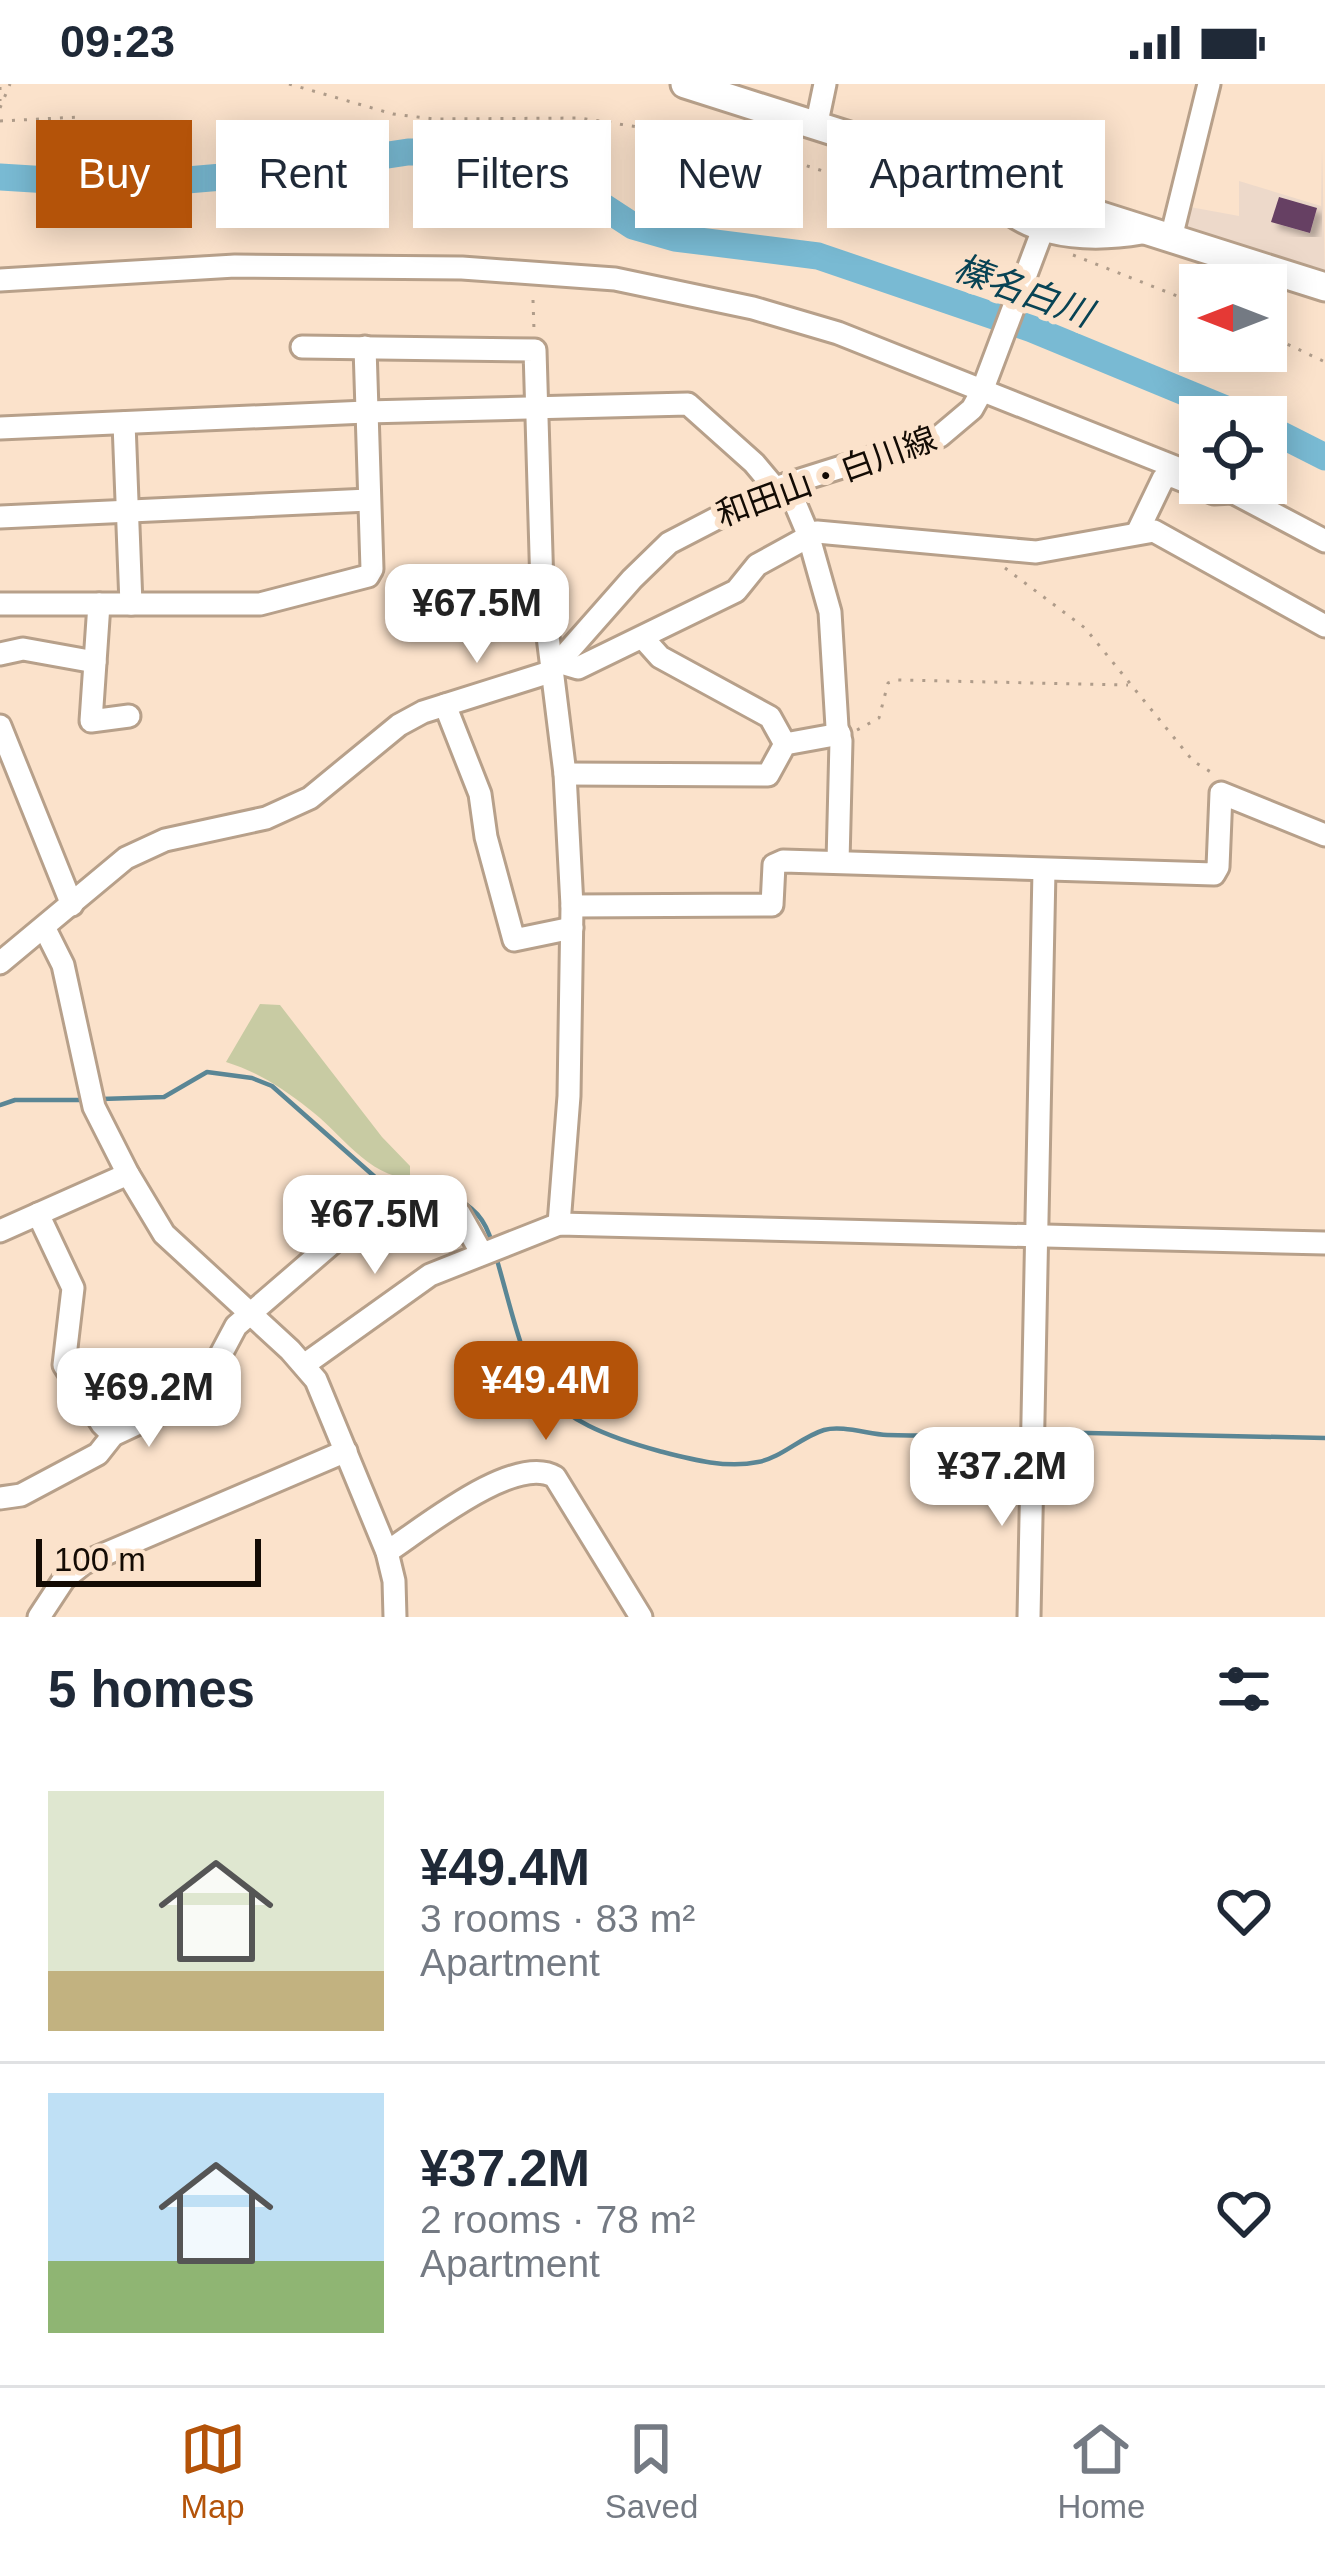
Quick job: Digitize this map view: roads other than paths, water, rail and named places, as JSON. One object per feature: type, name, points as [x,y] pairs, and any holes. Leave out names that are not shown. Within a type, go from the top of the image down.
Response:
[{"type":"main road","points":[[685,84],[827,130]]},
{"type":"main road","points":[[1105,218],[1325,287]]},
{"type":"street","points":[[816,127],[825,84]]},
{"type":"street","points":[[1026,228],[1035,236],[1160,235],[1210,84]]},
{"type":"street","points":[[982,388],[1035,236]]},
{"type":"street","points":[[0,280],[235,266],[575,274],[753,308],[838,333],[1179,468]]},
{"type":"street","points":[[302,346],[535,350],[542,588],[565,774],[572,917],[560,1224]]},
{"type":"street","points":[[0,604],[273,603],[368,576],[372,569],[365,347]]},
{"type":"street","name":"和田山・白川線","points":[[555,668],[669,543],[781,486],[940,436],[972,409],[982,388]]},
{"type":"street","points":[[0,428],[688,404],[781,486],[808,534],[830,612],[840,734],[838,862]]},
{"type":"street","points":[[124,423],[131,604]]},
{"type":"street","points":[[1138,531],[1163,479],[1179,479]]},
{"type":"street","points":[[0,518],[369,500]]},
{"type":"street","points":[[1254,504],[1325,541]]},
{"type":"street","points":[[0,963],[126,858],[165,840],[266,818],[310,797],[399,725],[555,668],[578,668],[644,638],[736,591],[757,565],[808,534],[1046,552],[1138,531],[1164,536],[1325,626]]},
{"type":"street","points":[[99,604],[91,721],[129,716]]},
{"type":"street","points":[[644,638],[660,657],[770,717],[785,744]]},
{"type":"street","points":[[0,654],[23,649],[95,662]]},
{"type":"street","points":[[445,705],[480,794],[486,837],[514,940],[572,917],[772,905],[774,865],[783,861],[1214,874],[1221,793],[1325,835]]},
{"type":"street","points":[[0,726],[72,905]]},
{"type":"street","points":[[785,744],[840,734]]},
{"type":"street","points":[[565,774],[768,776],[785,744]]},
{"type":"street","points":[[1029,1617],[1044,870]]},
{"type":"street","points":[[45,929],[63,965],[94,1107],[164,1234],[316,1380],[387,1552],[394,1581],[394,1617]]},
{"type":"street","points":[[0,1232],[128,1174]]},
{"type":"street","points":[[0,1498],[21,1495],[98,1454],[113,1435],[162,1412],[201,1384],[236,1326],[374,1207],[424,1196],[450,1206],[488,1250]]},
{"type":"street","points":[[38,1214],[73,1288],[64,1365],[113,1435]]},
{"type":"street","points":[[304,1365],[411,1286],[488,1250],[560,1224],[1325,1243]]},
{"type":"street","points":[[39,1617],[64,1579],[84,1563],[346,1451]]},
{"type":"street","points":[[387,1552],[514,1474],[546,1472],[555,1478],[639,1616]]},
{"type":"waterway","name":"榛名白川","points":[[0,177],[98,183],[187,180],[408,152],[479,152],[517,158],[558,177],[633,226],[675,238],[818,256],[1032,329],[1194,396]]},
{"type":"waterway","name":"榛名白川","points":[[1287,438],[1325,457]]},
{"type":"waterway","points":[[101,1099],[164,1097],[207,1072],[252,1078],[272,1086],[375,1177],[403,1189]]},
{"type":"waterway","points":[[0,1105],[15,1100],[84,1100]]},
{"type":"waterway","points":[[450,1196],[477,1214],[492,1243]]},
{"type":"waterway","points":[[497,1260],[518,1335],[541,1387],[583,1423],[616,1437],[683,1457],[746,1464],[766,1460],[831,1429],[887,1435],[1024,1432]]},
{"type":"waterway","points":[[1041,1432],[1325,1438]]}]
